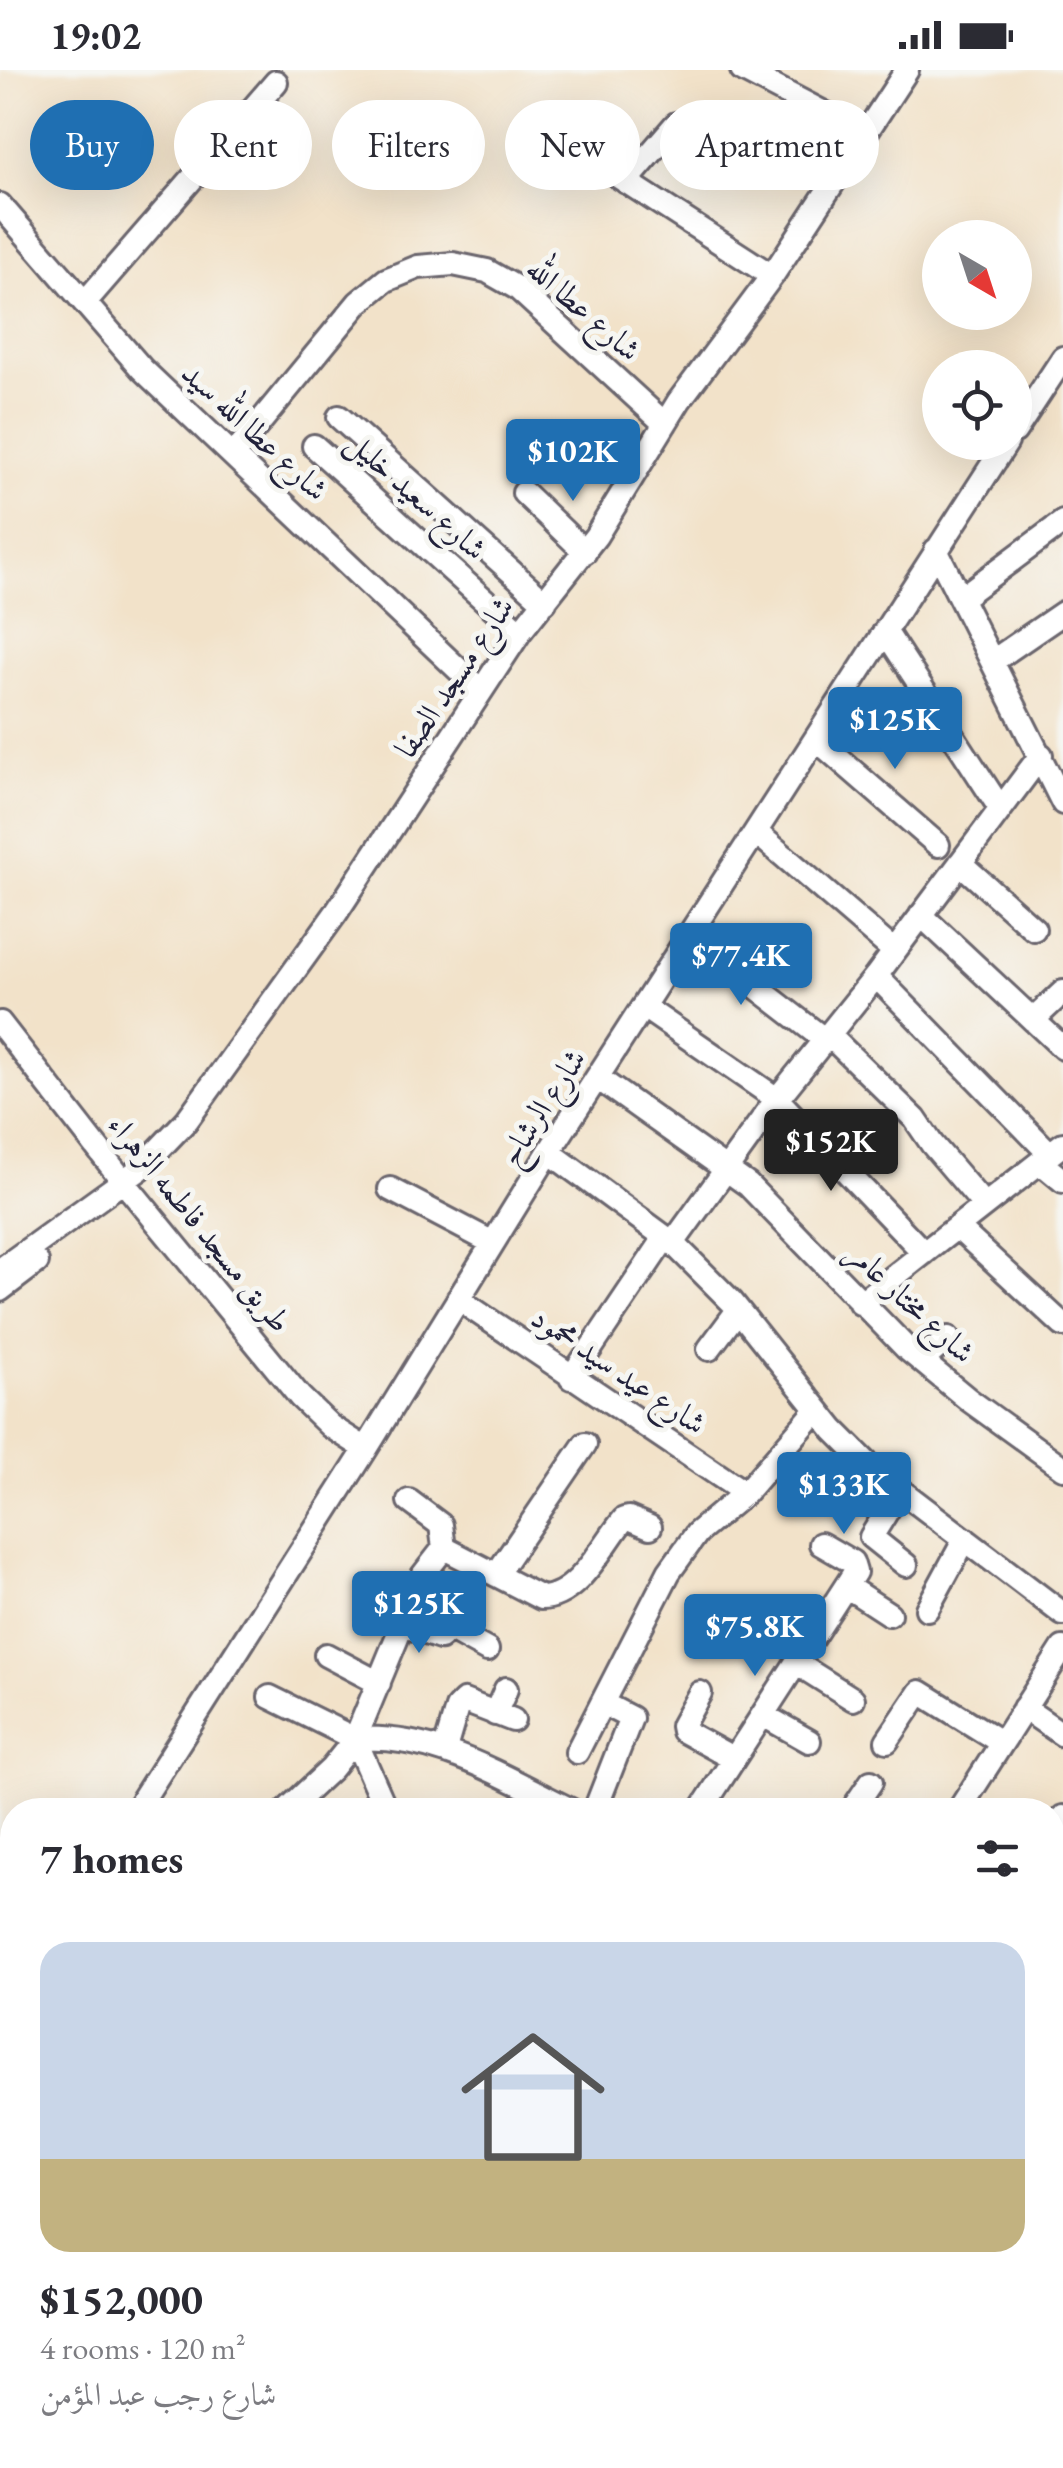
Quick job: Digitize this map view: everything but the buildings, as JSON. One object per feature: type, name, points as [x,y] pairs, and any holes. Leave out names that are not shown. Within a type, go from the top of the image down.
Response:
[{"type":"street","points":[[742,70],[799,100]]},
{"type":"street","name":"شارع مسجد الصفا","points":[[879,114],[907,70]]},
{"type":"street","points":[[86,301],[276,82]]},
{"type":"street","points":[[640,166],[660,143]]},
{"type":"street","points":[[638,190],[772,276]]},
{"type":"street","name":"شارع مسجد الصفا","points":[[0,1290],[127,1186],[187,1120],[336,913],[480,690],[520,632],[585,552],[664,424],[829,190]]},
{"type":"street","name":"شارع عطا الله سيد","points":[[0,205],[142,369],[480,690]]},
{"type":"street","name":"شارع عطا الله","points":[[233,455],[359,302],[386,280],[418,268],[453,264],[487,271],[517,288],[664,424]]},
{"type":"street","points":[[1032,405],[1063,358]]},
{"type":"street","points":[[338,416],[545,602]]},
{"type":"street","name":"شارع سعيد خليل","points":[[314,446],[520,632]]},
{"type":"street","name":"شارع الرشاح","points":[[144,1798],[549,1152],[995,460]]},
{"type":"street","points":[[524,493],[585,552]]},
{"type":"street","points":[[961,598],[1063,522]]},
{"type":"street","points":[[936,550],[1063,802]]},
{"type":"street","points":[[993,662],[1060,622]]},
{"type":"street","points":[[885,631],[1000,808]]},
{"type":"street","points":[[817,740],[938,844]]},
{"type":"street","points":[[572,1378],[669,1240],[876,976],[1041,754]]},
{"type":"street","points":[[758,833],[894,951]]},
{"type":"street","points":[[960,863],[1034,929]]},
{"type":"street","points":[[921,915],[1063,1048]]},
{"type":"street","points":[[696,928],[759,989],[827,1037],[915,1119],[984,1206]]},
{"type":"street","points":[[876,976],[1051,1153],[1063,1181]]},
{"type":"street","points":[[1033,1020],[1063,992]]},
{"type":"street","points":[[645,1008],[777,1099],[924,1253]]},
{"type":"street","name":"طريق مسجد فاطمه الزهراء","points":[[0,1022],[127,1186],[300,1398],[330,1426],[366,1448]]},
{"type":"street","name":"شارع مختار عامر","points":[[599,1079],[728,1168],[922,1361],[1063,1468]]},
{"type":"street","points":[[549,1152],[669,1240],[738,1310],[816,1410],[876,1471],[1063,1614]]},
{"type":"street","points":[[860,1303],[1051,1153]]},
{"type":"street","name":"شارع مسجد الصفا","points":[[0,1270],[127,1186]]},
{"type":"street","points":[[390,1189],[494,1243]]},
{"type":"street","points":[[957,1227],[1063,1325]]},
{"type":"street","name":"شارع عيد سيد محمود","points":[[458,1299],[744,1493]]},
{"type":"street","points":[[709,1349],[738,1310]]},
{"type":"street","points":[[922,1361],[948,1338]]},
{"type":"street","points":[[577,1752],[682,1552],[698,1532],[744,1493],[816,1410]]},
{"type":"street","points":[[496,1575],[585,1444]]},
{"type":"street","points":[[900,1490],[871,1537],[906,1565]]},
{"type":"street","points":[[300,1798],[355,1740],[423,1575],[444,1548],[442,1525],[409,1501]]},
{"type":"street","points":[[444,1548],[541,1598],[556,1596],[573,1583],[624,1519],[650,1526]]},
{"type":"street","points":[[928,1609],[964,1539]]},
{"type":"street","points":[[709,1798],[855,1572],[854,1565],[821,1544]]},
{"type":"street","points":[[846,1586],[890,1614]]},
{"type":"street","points":[[745,1619],[853,1698]]},
{"type":"street","points":[[403,1626],[440,1638],[448,1629],[487,1650]]},
{"type":"street","points":[[967,1798],[1063,1648]]},
{"type":"street","points":[[326,1655],[379,1682]]},
{"type":"street","points":[[445,1749],[461,1703],[504,1717],[506,1689]]},
{"type":"street","points":[[887,1741],[920,1692],[1002,1743]]},
{"type":"street","points":[[700,1693],[683,1731],[734,1759]]},
{"type":"street","points":[[270,1697],[355,1740],[388,1737],[445,1749],[545,1798]]},
{"type":"street","points":[[600,1798],[631,1718],[602,1703]]},
{"type":"street","points":[[1024,1708],[1063,1734]]},
{"type":"street","points":[[762,1715],[809,1741]]},
{"type":"street","points":[[355,1740],[381,1798]]},
{"type":"street","points":[[860,1798],[871,1782]]}]
